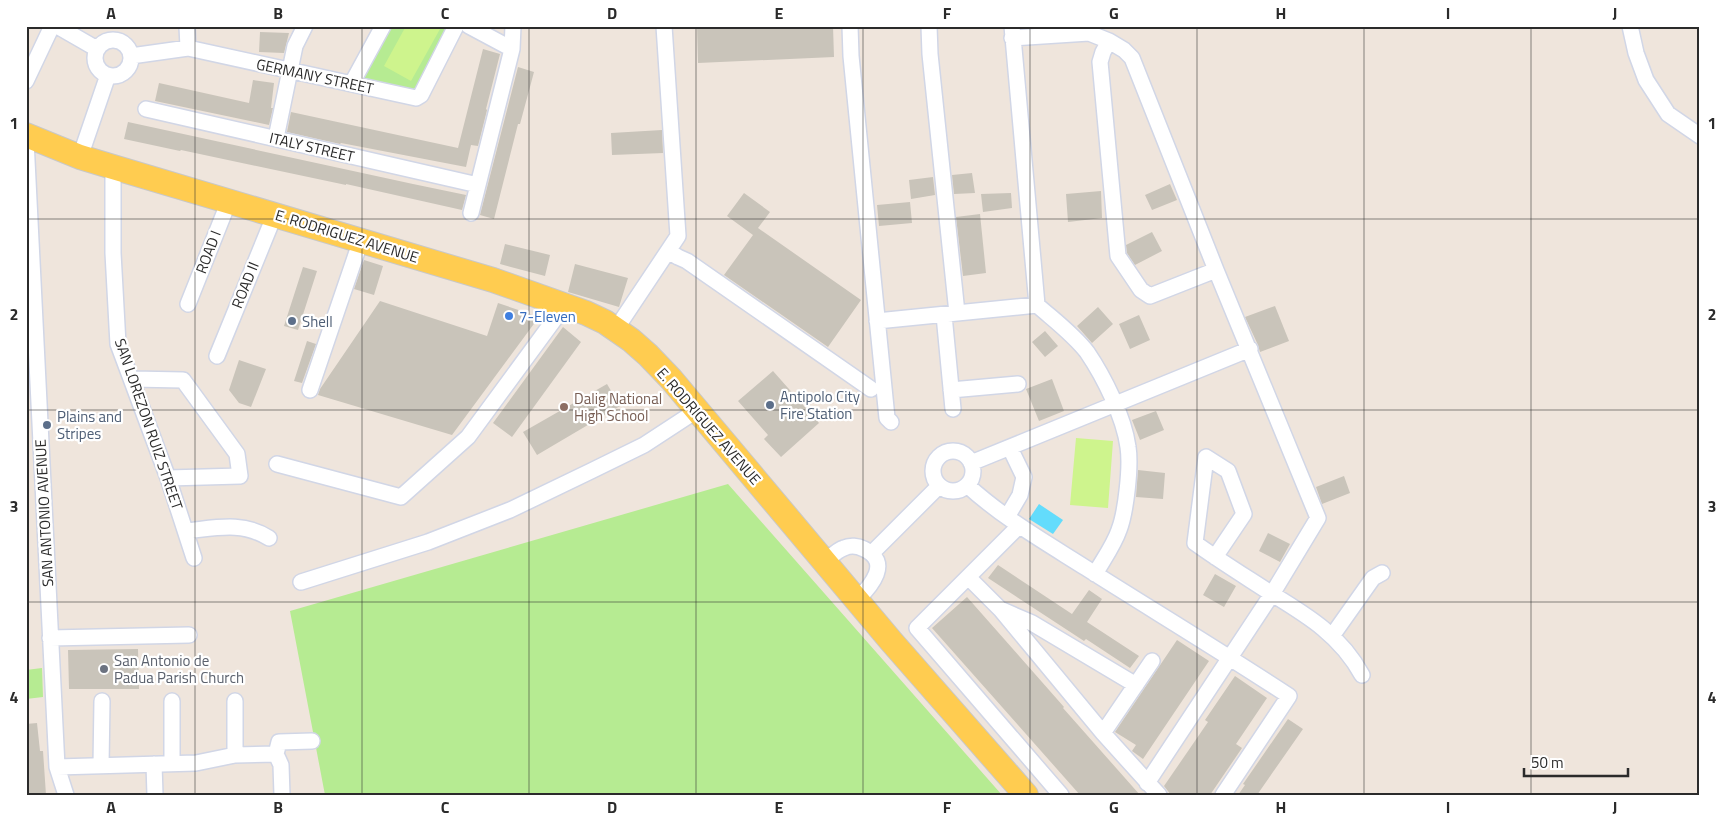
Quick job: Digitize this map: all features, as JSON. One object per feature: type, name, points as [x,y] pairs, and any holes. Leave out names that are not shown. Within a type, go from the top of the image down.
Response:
[{"type":"main road","name":"E. RODRIGUEZ AVENUE","points":[[26,135],[80,157],[493,280],[586,313],[616,329],[648,355],[671,379],[857,600],[1026,795]]},
{"type":"street","points":[[26,81],[52,26]]},
{"type":"street","points":[[57,26],[97,49]]},
{"type":"street","points":[[187,26],[188,48]]},
{"type":"street","points":[[276,138],[295,46],[305,26]]},
{"type":"street","points":[[352,83],[383,26]]},
{"type":"street","name":"GERMANY STREET","points":[[131,56],[188,48],[416,98],[421,95],[456,26]]},
{"type":"street","points":[[469,26],[512,49]]},
{"type":"street","points":[[472,213],[512,49],[513,26]]},
{"type":"street","points":[[616,329],[678,236],[664,26]]},
{"type":"street","points":[[850,26],[852,66],[877,322],[887,418],[891,422]]},
{"type":"street","points":[[929,26],[950,314],[954,409]]},
{"type":"street","points":[[1630,26],[1636,53],[1646,80],[1668,114],[1700,136]]},
{"type":"street","points":[[1095,574],[1119,530],[1128,487],[1129,447],[1116,405],[1086,351],[1065,329],[1037,305],[1012,32],[1089,33],[1109,41],[1124,50],[1132,58],[1216,270],[1318,518],[1231,658],[1147,783]]},
{"type":"street","points":[[114,40],[124,44],[130,51],[131,56],[124,72],[108,75],[98,67],[95,55],[97,49],[104,42],[114,40]]},
{"type":"street","points":[[1109,41],[1100,62],[1118,256],[1141,290],[1150,296],[1216,270]]},
{"type":"street","points":[[80,157],[108,75]]},
{"type":"street","name":"ITALY STREET","points":[[146,109],[478,184]]},
{"type":"street","name":"SAN ANTONIO AVENUE","points":[[26,140],[57,767],[66,795]]},
{"type":"street","name":"SAN LOREZON RUIZ STREET","points":[[113,167],[113,253],[118,344],[168,478],[194,558]]},
{"type":"street","name":"ROAD I","points":[[188,304],[228,201]]},
{"type":"street","name":"ROAD II","points":[[217,356],[274,214]]},
{"type":"street","points":[[310,390],[362,240]]},
{"type":"street","points":[[668,251],[687,260],[870,389]]},
{"type":"street","points":[[277,464],[402,496],[468,437],[565,305]]},
{"type":"street","points":[[877,322],[1037,305]]},
{"type":"street","points":[[971,464],[1250,349]]},
{"type":"street","points":[[132,379],[183,380],[237,454],[240,476],[168,478]]},
{"type":"street","points":[[952,390],[1018,384]]},
{"type":"street","points":[[301,582],[428,542],[510,510],[591,472],[644,444],[696,411]]},
{"type":"street","points":[[1010,448],[1024,477],[1013,521],[968,577],[918,628],[1061,795]]},
{"type":"street","points":[[951,451],[961,453],[969,459],[971,464],[973,475],[967,485],[955,492],[946,491],[938,486],[933,477],[934,462],[941,455],[951,451]]},
{"type":"street","points":[[1215,557],[1244,514],[1228,471],[1206,457],[1195,543],[1215,557],[1312,619],[1332,636],[1354,661],[1362,675]]},
{"type":"street","points":[[967,485],[981,498],[1013,521],[1289,696],[1223,795]]},
{"type":"street","points":[[872,553],[938,486]]},
{"type":"street","points":[[186,532],[227,527],[248,528],[269,538]]},
{"type":"street","points":[[825,562],[843,548],[852,546],[872,553],[877,561],[877,572],[870,587],[857,600]]},
{"type":"street","points":[[1332,636],[1372,578],[1382,573]]},
{"type":"street","points":[[968,577],[1001,610],[1103,733],[1159,795]]},
{"type":"street","points":[[1001,610],[1032,622],[1136,685]]},
{"type":"street","points":[[50,638],[189,635]]},
{"type":"street","points":[[1103,733],[1152,661]]},
{"type":"street","points":[[101,766],[102,701]]},
{"type":"street","points":[[172,701],[172,763]]},
{"type":"street","points":[[234,701],[234,755]]},
{"type":"street","points":[[282,795],[281,765],[276,754],[279,742],[312,741]]},
{"type":"street","points":[[57,767],[196,763],[234,755],[276,754]]},
{"type":"street","points":[[154,764],[155,795]]},
{"type":"green space","points":[[391,26],[448,26],[415,92],[361,79]]},
{"type":"green space","points":[[406,26],[436,26],[440,29],[411,81],[384,66]]},
{"type":"green space","points":[[1076,438],[1113,441],[1108,508],[1070,505]]},
{"type":"green space","points":[[728,484],[1002,795],[325,795],[290,611]]},
{"type":"green space","points":[[42,668],[43,697],[26,699],[26,670]]},
{"type":"water","points":[[1039,504],[1063,520],[1053,534],[1029,519]]},
{"type":"building","points":[[697,26],[833,26],[834,57],[698,63]]},
{"type":"building","points":[[260,32],[289,33],[284,53],[259,52]]},
{"type":"building","points":[[483,49],[500,54],[478,146],[471,145],[466,167],[340,144],[287,132],[291,112],[458,148]]},
{"type":"building","points":[[518,67],[534,72],[520,124],[518,124],[494,219],[480,215]]},
{"type":"building","points":[[253,80],[274,83],[271,108],[273,108],[269,125],[155,101],[159,83],[249,103]]},
{"type":"building","points":[[128,122],[466,195],[462,210],[346,184],[124,139]]},
{"type":"building","points":[[662,130],[663,153],[612,155],[611,133]]},
{"type":"building","points":[[972,173],[975,193],[954,194],[952,175]]},
{"type":"building","points":[[933,177],[935,195],[911,199],[909,180]]},
{"type":"building","points":[[1170,184],[1177,200],[1152,210],[1145,195]]},
{"type":"building","points":[[1101,191],[1102,218],[1068,222],[1066,194]]},
{"type":"building","points":[[744,193],[770,212],[758,228],[861,300],[828,347],[724,275],[753,235],[727,216]]},
{"type":"building","points":[[1011,193],[1012,208],[983,212],[981,194]]},
{"type":"building","points":[[910,202],[912,223],[879,226],[877,205]]},
{"type":"building","points":[[980,214],[986,273],[963,276],[956,217]]},
{"type":"building","points":[[1152,232],[1162,251],[1135,265],[1127,253],[1126,245]]},
{"type":"building","points":[[505,244],[550,255],[545,276],[500,264]]},
{"type":"building","points":[[364,260],[383,266],[374,295],[354,289]]},
{"type":"building","points":[[575,264],[628,278],[619,307],[568,292]]},
{"type":"building","points":[[303,267],[317,271],[298,330],[284,326]]},
{"type":"building","points":[[380,301],[487,336],[498,303],[539,317],[452,435],[318,395],[320,389]]},
{"type":"building","points":[[1275,306],[1289,341],[1260,352],[1245,317]]},
{"type":"building","points":[[1098,307],[1113,324],[1092,343],[1077,326]]},
{"type":"building","points":[[1139,315],[1150,340],[1130,349],[1119,324]]},
{"type":"building","points":[[563,327],[581,342],[512,437],[493,423]]},
{"type":"building","points":[[1045,331],[1058,346],[1045,357],[1032,342]]},
{"type":"building","points":[[307,341],[316,344],[302,383],[294,381]]},
{"type":"building","points":[[239,360],[266,369],[251,407],[239,403],[229,390]]},
{"type":"building","points":[[773,371],[819,423],[781,457],[764,439],[768,435],[738,401]]},
{"type":"building","points":[[1052,379],[1064,411],[1039,421],[1026,389]]},
{"type":"building","points":[[607,384],[620,406],[537,455],[523,432]]},
{"type":"building","points":[[1156,411],[1164,430],[1140,440],[1132,420]]},
{"type":"building","points":[[1138,470],[1165,473],[1163,499],[1136,497]]},
{"type":"building","points":[[1344,476],[1350,493],[1322,504],[1316,487]]},
{"type":"building","points":[[1268,533],[1290,544],[1280,562],[1259,551]]},
{"type":"building","points":[[998,565],[1072,614],[1089,590],[1102,599],[1087,622],[1139,656],[1130,668],[1086,639],[1084,641],[988,578]]},
{"type":"building","points":[[1215,574],[1236,586],[1224,607],[1203,595]]},
{"type":"building","points":[[967,597],[1140,795],[1080,795],[932,628]]},
{"type":"building","points":[[1177,640],[1209,661],[1143,759],[1132,751],[1136,745],[1115,732]]},
{"type":"building","name":"San Antonio de Padua Parish Church","points":[[138,649],[139,689],[69,689],[68,650]]},
{"type":"building","points":[[1235,676],[1267,698],[1236,744],[1242,748],[1210,795],[1171,795],[1164,786],[1208,722],[1205,720]]},
{"type":"building","points":[[1288,719],[1303,729],[1257,795],[1238,795],[1245,785],[1243,784]]},
{"type":"building","points":[[37,723],[40,751],[43,751],[46,795],[26,795],[26,724]]},
{"type":"place","name":"7-Eleven","points":[[509,316]]},
{"type":"place","name":"Shell","points":[[292,321]]},
{"type":"place","name":"Antipolo City Fire Station","points":[[770,405]]},
{"type":"place","name":"Dalig National High School","points":[[564,407]]},
{"type":"place","name":"Plains and Stripes","points":[[47,425]]},
{"type":"place","name":"San Antonio de Padua Parish Church","points":[[104,669]]}]
